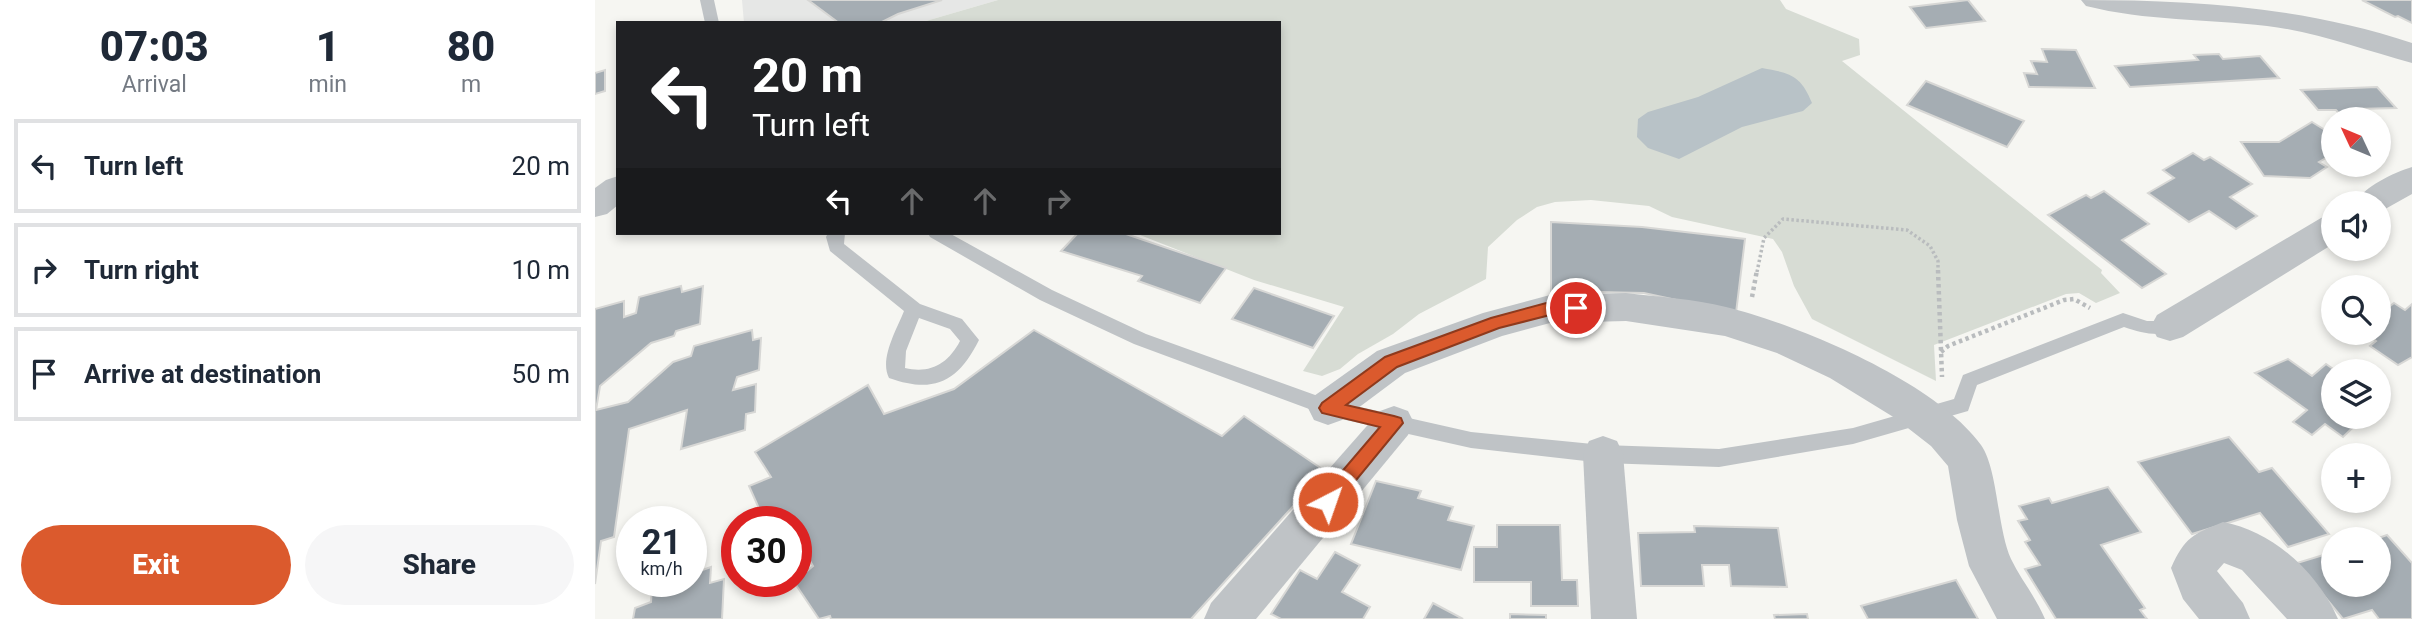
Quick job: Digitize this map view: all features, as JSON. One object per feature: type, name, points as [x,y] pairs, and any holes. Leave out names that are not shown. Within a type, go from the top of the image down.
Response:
[{"type":"street","points":[[2096,0],[2137,8],[2213,7],[2305,23],[2380,41],[2412,52]]},
{"type":"street","points":[[2391,192],[2412,179]]},
{"type":"street","points":[[595,205],[616,189]]},
{"type":"street","points":[[2170,326],[2321,234]]},
{"type":"street","points":[[1328,408],[1391,362],[1496,323],[1550,309],[1626,307],[1725,321],[1790,342],[1932,402],[1945,434],[1967,459],[1978,520],[1991,566],[2022,619]]},
{"type":"street","points":[[1227,619],[1394,423]]},
{"type":"street","points":[[1603,454],[1621,613]]},
{"type":"street","points":[[2227,619],[2199,584],[2193,568],[2201,552],[2215,544],[2226,543],[2243,547],[2261,556],[2315,619]]},
{"type":"lane","points":[[707,0],[712,21]]},
{"type":"lane","points":[[836,235],[836,247],[914,309]]},
{"type":"lane","points":[[940,235],[1046,295],[1140,339],[1328,408],[1471,440],[1603,454],[1719,458],[1853,436],[1932,402],[1961,405],[1970,380],[2094,330],[2123,320],[2147,327],[2170,326]]},
{"type":"path","points":[[1750,304],[1764,238],[1783,219],[1907,230],[1921,236],[1934,250],[1938,261],[1940,352],[1932,402]]},
{"type":"path","points":[[1940,352],[1948,346],[2064,300],[2081,301],[2096,311]]},
{"type":"shaded area","points":[[742,0],[998,0],[926,21],[744,21]]},
{"type":"shaded area","points":[[998,0],[1780,0],[1786,9],[1859,39],[1860,55],[1842,61],[2102,270],[2101,273],[2120,293],[2096,303],[2079,293],[2066,294],[1934,345],[1936,381],[1812,319],[1794,286],[1782,252],[1773,239],[1672,217],[1649,206],[1591,200],[1555,202],[1537,207],[1517,220],[1488,247],[1486,279],[1419,314],[1340,369],[1322,376],[1303,371],[1344,307],[1254,280],[1140,235],[1281,235],[1281,21],[926,21]]},
{"type":"shaded area","points":[[1762,68],[1787,74],[1799,81],[1812,103],[1803,111],[1742,127],[1679,159],[1648,148],[1637,137],[1638,119],[1648,112],[1698,97]]},
{"type":"building","points":[[808,0],[942,0],[884,21],[836,21]]},
{"type":"building","points":[[1968,0],[1985,21],[1926,28],[1910,7]]},
{"type":"building","points":[[2362,0],[2412,0],[2412,23],[2395,17]]},
{"type":"building","points":[[2042,49],[2076,50],[2095,88],[2029,87],[2024,73],[2037,74],[2031,61],[2047,62]]},
{"type":"building","points":[[2219,54],[2223,59],[2260,56],[2279,78],[2130,87],[2115,66],[2198,60],[2194,55]]},
{"type":"building","points":[[605,70],[605,91],[595,94],[595,73]]},
{"type":"building","points":[[1926,81],[2024,121],[2007,147],[1907,105]]},
{"type":"building","points":[[2377,87],[2396,108],[2321,107],[2321,110],[2318,110],[2301,90]]},
{"type":"building","points":[[2312,122],[2321,128],[2321,171],[2310,178],[2264,176],[2241,142],[2279,142]]},
{"type":"building","points":[[2193,153],[2204,160],[2210,157],[2252,184],[2230,197],[2257,216],[2236,229],[2209,211],[2189,222],[2148,193],[2174,178],[2163,170]]},
{"type":"building","points":[[2104,191],[2149,224],[2122,240],[2166,274],[2142,288],[2048,215],[2086,195],[2091,198]]},
{"type":"building","points":[[1551,222],[1642,227],[1745,239],[1736,313],[1644,293],[1551,291]]},
{"type":"building","points":[[1076,235],[1129,235],[1226,268],[1200,303],[1138,281],[1142,276],[1061,251]]},
{"type":"building","points":[[681,286],[682,292],[703,286],[700,324],[676,331],[674,336],[651,343],[600,386],[596,410],[628,402],[673,362],[691,356],[694,346],[752,330],[753,340],[761,338],[759,370],[737,377],[733,390],[756,384],[755,412],[746,414],[745,430],[681,449],[687,410],[629,429],[618,506],[616,506],[614,537],[601,541],[595,584],[595,309],[624,301],[624,317],[636,313],[639,297]]},
{"type":"building","points":[[1254,288],[1334,316],[1313,348],[1232,319]]},
{"type":"building","points":[[2394,303],[2405,310],[2412,304],[2412,357],[2398,365],[2370,346],[2391,345],[2391,305]]},
{"type":"building","points":[[1034,330],[1222,436],[1244,416],[1325,471],[1191,619],[831,619],[830,616],[819,619],[804,597],[812,597],[812,506],[758,506],[749,486],[771,477],[755,452],[868,385],[884,414],[954,389]]},
{"type":"building","points":[[2288,359],[2312,376],[2321,368],[2321,427],[2312,435],[2293,422],[2307,410],[2255,373]]},
{"type":"building","points":[[2332,429],[2351,429],[2343,437]]},
{"type":"building","points":[[2229,437],[2259,472],[2272,468],[2323,527],[2321,537],[2288,547],[2260,513],[2192,534],[2138,462]]},
{"type":"building","points":[[1376,481],[1421,491],[1418,498],[1453,507],[1448,520],[1474,526],[1461,570],[1351,544]]},
{"type":"building","points":[[2108,487],[2141,532],[2101,545],[2145,608],[2140,610],[2147,619],[2056,619],[2025,569],[2040,565],[2025,542],[2030,540],[2018,521],[2027,519],[2019,506],[2049,498],[2052,503]]},
{"type":"building","points":[[1497,525],[1560,525],[1562,580],[1577,580],[1578,606],[1531,606],[1531,582],[1474,582],[1474,547],[1497,547]]},
{"type":"building","points":[[1694,526],[1778,528],[1787,587],[1731,586],[1729,565],[1702,565],[1704,586],[1641,586],[1638,533],[1695,532]]},
{"type":"building","points":[[2391,539],[2412,563],[2412,619],[2379,619],[2372,610],[2343,619],[2325,597],[2391,597]]},
{"type":"building","points":[[1335,552],[1360,565],[1342,592],[1370,607],[1363,619],[1281,619],[1271,614],[1300,570],[1317,579]]},
{"type":"building","points":[[2321,556],[2321,592],[2297,563]]},
{"type":"building","points":[[711,567],[710,583],[721,580],[722,619],[633,619],[635,608],[651,602],[651,597],[707,597],[707,568]]},
{"type":"building","points":[[1956,580],[1978,619],[1868,619],[1861,606]]},
{"type":"building","points":[[1433,603],[1463,619],[1424,619]]},
{"type":"building","points":[[1510,614],[1546,615],[1546,619],[1510,619]]},
{"type":"building","points":[[1807,614],[1808,619],[1775,619],[1774,615]]},
{"type":"route","points":[[1328,502],[1394,423],[1328,408],[1391,362],[1496,323],[1550,309],[1576,308]]}]
